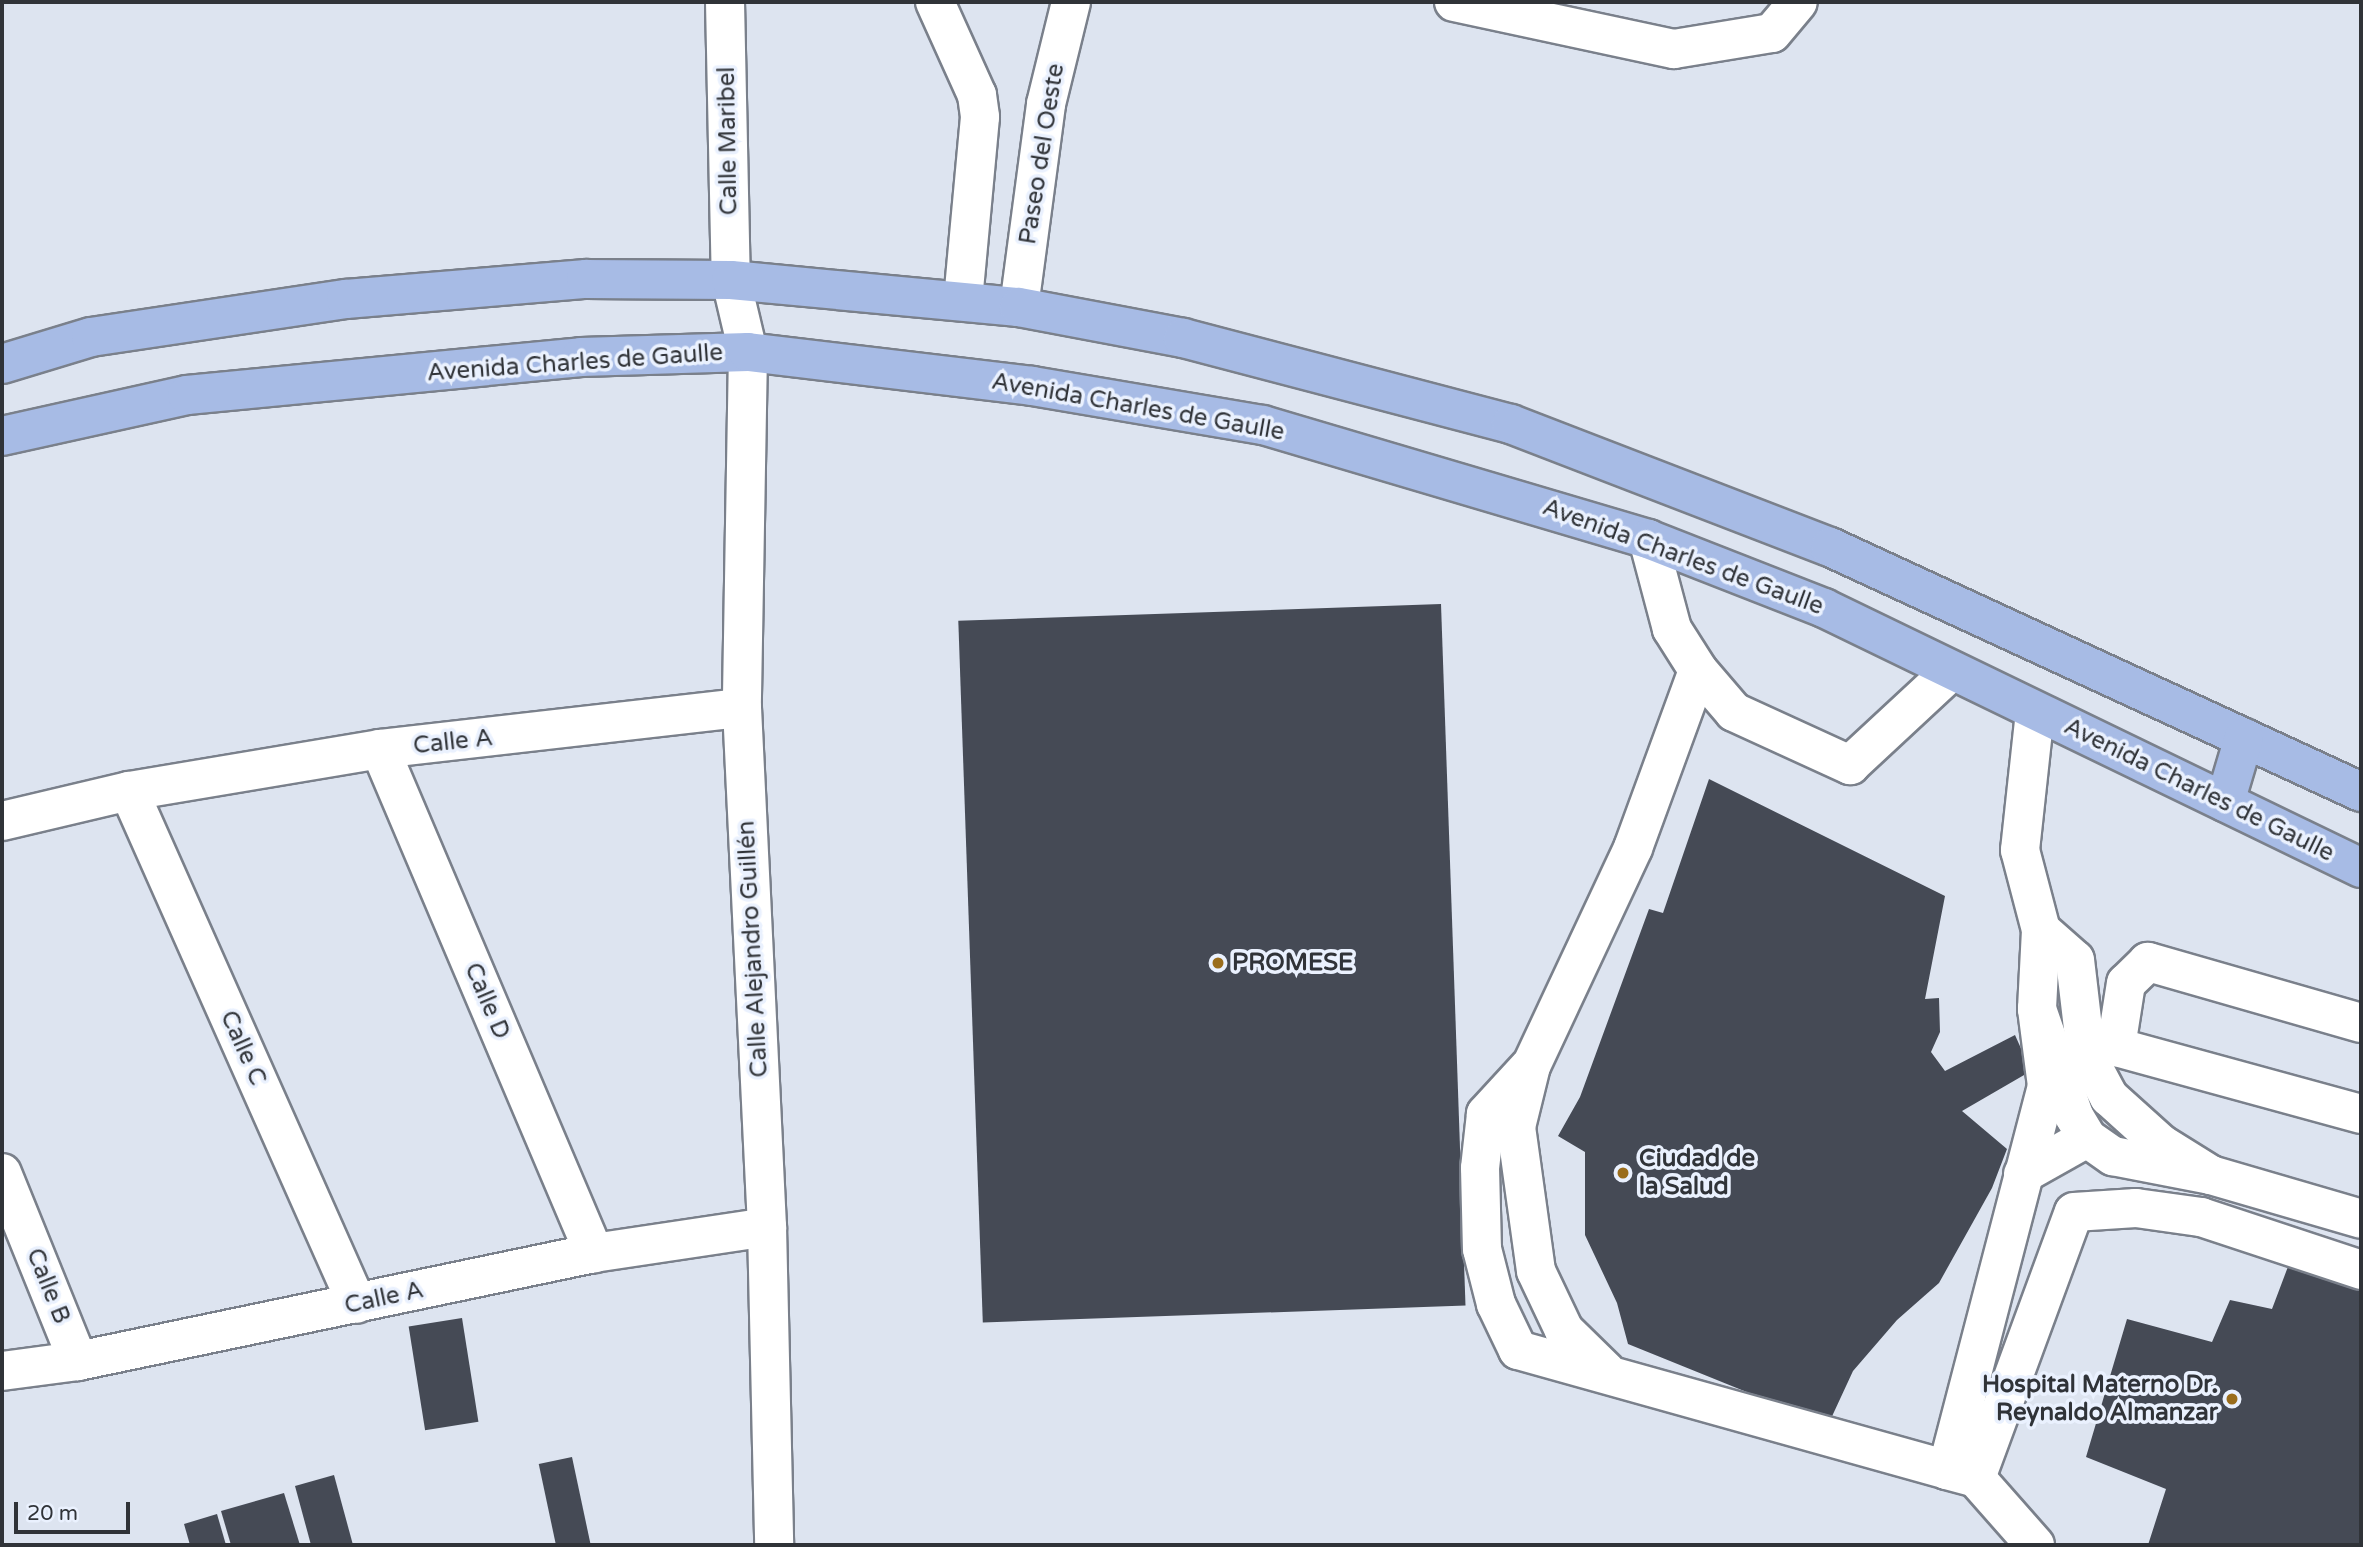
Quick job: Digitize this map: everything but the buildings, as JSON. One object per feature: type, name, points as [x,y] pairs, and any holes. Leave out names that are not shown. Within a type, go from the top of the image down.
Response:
[{"type":"main road","points":[[2,364],[90,337],[346,299],[586,279],[731,280],[963,299],[1018,307],[1183,338],[1511,424],[1830,547],[2361,792]]},
{"type":"main road","name":"Avenida Charles de Gaulle","points":[[2,436],[187,394],[581,357],[748,352],[1032,386],[1263,425],[1648,539],[1824,608],[2361,869]]},
{"type":"main road","points":[[2225,802],[2244,738]]},
{"type":"street","name":"Calle Maribel","points":[[725,2],[731,280],[748,352]]},
{"type":"street","points":[[935,2],[977,95],[980,117],[963,299]]},
{"type":"street","name":"Paseo del Oeste","points":[[1018,307],[1046,104],[1071,2]]},
{"type":"street","points":[[1454,2],[1674,49],[1772,33],[1798,2]]},
{"type":"street","name":"Calle Alejandro Guillén","points":[[748,352],[742,708],[767,1227],[774,1545]]},
{"type":"street","points":[[1648,539],[1672,629],[1698,670],[1734,712],[1850,765],[1951,671]]},
{"type":"street","points":[[1606,1371],[1564,1331],[1536,1271],[1516,1127],[1531,1066],[1633,848],[1698,670]]},
{"type":"street","name":"Calle A","points":[[2,821],[130,791],[380,749],[616,726],[742,708]]},
{"type":"street","points":[[1962,1474],[2023,1182],[2047,1086],[2037,1009],[2042,930],[2020,850],[2035,712]]},
{"type":"street","name":"Calle D","points":[[380,749],[594,1253]]},
{"type":"street","name":"Calle C","points":[[130,791],[357,1304]]},
{"type":"street","points":[[2042,930],[2075,960],[2087,1054],[2109,1097],[2161,1143],[2211,1175]]},
{"type":"street","points":[[2361,1023],[2148,962],[2126,983],[2116,1047],[2361,1114]]},
{"type":"street","points":[[2037,1009],[2074,1116],[2087,1138],[2113,1156],[2211,1175],[2361,1219]]},
{"type":"street","points":[[1531,1066],[1486,1114],[1480,1168],[1482,1250],[1496,1304],[1518,1350],[1606,1371],[1962,1474],[2035,1545]]},
{"type":"street","points":[[2023,1182],[2087,1138]]},
{"type":"street","name":"Calle B","points":[[2,1173],[78,1361]]},
{"type":"street","points":[[2023,1182],[2074,1212],[2136,1208],[2201,1217],[2361,1270]]},
{"type":"street","points":[[1962,1474],[2074,1212]]},
{"type":"street","name":"Calle A","points":[[2,1371],[78,1361],[594,1253],[767,1227]]},
{"type":"place","name":"PROMESE","points":[[1218,963]]},
{"type":"place","name":"Ciudad de la Salud","points":[[1623,1173]]},
{"type":"place","name":"Hospital Materno Dr. Reynaldo Almanzar","points":[[2232,1399]]}]
